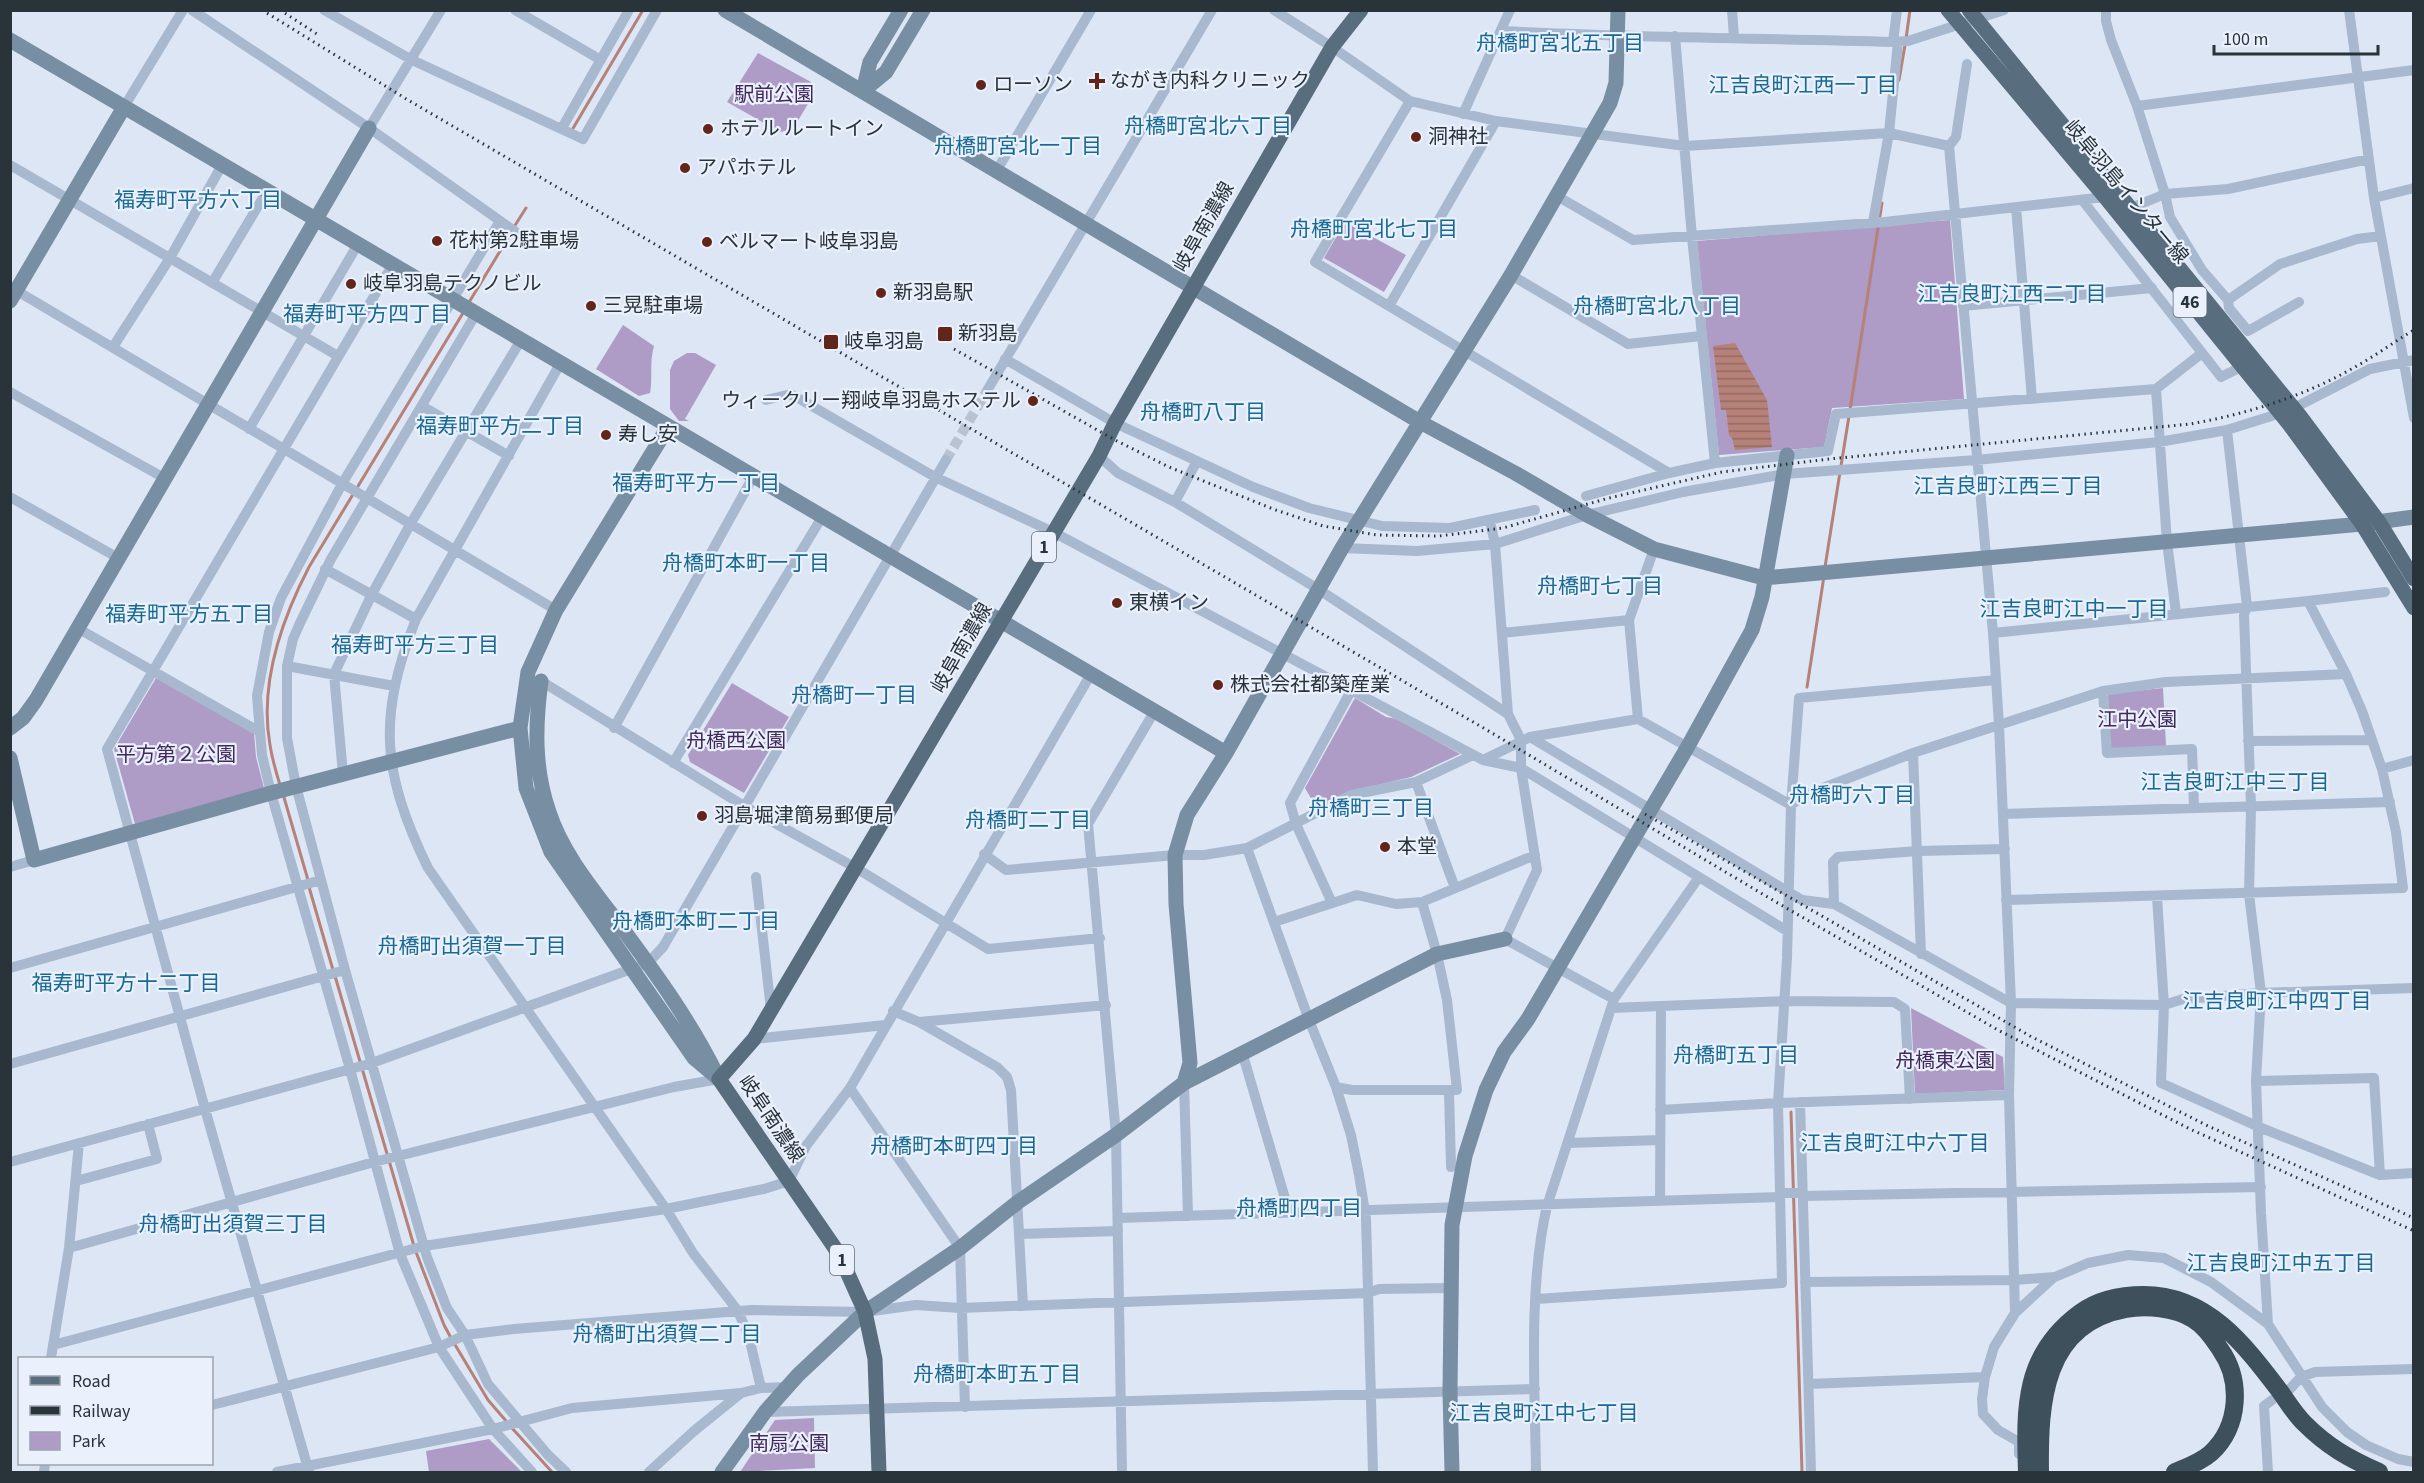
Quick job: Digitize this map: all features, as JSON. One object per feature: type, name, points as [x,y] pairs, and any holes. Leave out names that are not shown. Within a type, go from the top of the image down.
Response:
[{"type":"highway","points":[[2040,1473],[2033,1429],[2031,1381],[2048,1345],[2067,1323],[2088,1308],[2106,1300],[2127,1295],[2165,1295],[2202,1310],[2228,1329],[2260,1365],[2302,1422],[2341,1454],[2379,1473]]},
{"type":"highway","points":[[2027,1473],[2033,1429],[2044,1391],[2052,1367],[2071,1335],[2109,1312],[2135,1307],[2178,1313],[2193,1319],[2211,1335],[2230,1362],[2236,1391],[2232,1420],[2225,1436],[2211,1453],[2175,1473]]},
{"type":"main road","name":"岐阜南濃線","points":[[879,1473],[875,1359],[864,1312],[839,1254],[718,1079],[754,1039],[771,1012],[1099,456],[1115,423],[1332,47],[1361,10]]},
{"type":"main road","name":"岐阜羽島インター線","points":[[1948,10],[2243,366],[2287,410],[2414,608]]},
{"type":"main road","name":"岐阜羽島インター線","points":[[1973,15],[2131,208],[2287,410],[2379,522],[2414,579]]},
{"type":"street","points":[[183,10],[13,293],[113,347],[556,610]]},
{"type":"street","points":[[192,10],[369,128],[521,236]]},
{"type":"street","points":[[324,10],[412,60],[583,139],[657,10]]},
{"type":"street","points":[[10,728],[23,718],[36,700],[79,629],[369,128],[441,10]]},
{"type":"street","points":[[515,10],[601,60]]},
{"type":"street","points":[[564,129],[629,10]]},
{"type":"street","points":[[863,91],[870,62],[901,10]]},
{"type":"street","points":[[863,91],[886,72],[923,10]]},
{"type":"street","points":[[997,170],[1091,10]]},
{"type":"street","points":[[988,388],[1088,224],[1212,10]]},
{"type":"street","points":[[1274,10],[1288,14],[1410,101],[1496,121],[1685,146],[1889,133],[1948,146]]},
{"type":"street","points":[[1464,114],[1503,31],[1510,10]]},
{"type":"street","points":[[1188,1216],[1184,1083],[1190,1063],[1176,904],[1175,855],[1187,815],[1226,753],[1342,548],[1511,275],[1610,103],[1616,83],[1618,10]]},
{"type":"street","points":[[1732,10],[1734,37]]},
{"type":"street","points":[[1873,222],[1889,133],[1900,41],[1897,10]]},
{"type":"street","points":[[1503,31],[1617,37],[1676,36],[1900,41],[1959,26],[1973,15],[2004,10]]},
{"type":"street","points":[[2106,10],[2106,21],[2111,40],[2137,106],[2170,217],[2202,270],[2228,300],[2229,308],[2248,331],[2299,302]]},
{"type":"street","points":[[2349,10],[2374,198],[2408,360],[2414,418]]},
{"type":"street","points":[[733,13],[1420,422],[1587,515],[1654,549],[1764,578],[2239,536],[2414,517]]},
{"type":"street","points":[[1676,36],[1701,336],[1715,463]]},
{"type":"street","points":[[10,40],[1226,753]]},
{"type":"street","points":[[1967,64],[1956,137],[1948,146],[1987,559],[1999,725],[2011,1003],[2009,1095],[2015,1313]]},
{"type":"street","points":[[2137,106],[2414,70]]},
{"type":"street","points":[[1410,101],[1315,262],[1669,473]]},
{"type":"street","points":[[1389,306],[1496,121]]},
{"type":"street","points":[[2131,208],[2165,194],[2228,189],[2369,159]]},
{"type":"street","points":[[10,165],[338,356]]},
{"type":"street","points":[[113,347],[170,258],[222,165]]},
{"type":"street","points":[[2374,198],[2414,188]]},
{"type":"street","points":[[212,283],[267,191]]},
{"type":"street","points":[[1557,196],[1633,240],[1885,222],[2105,197]]},
{"type":"street","points":[[2083,201],[2221,377],[2243,366]]},
{"type":"street","points":[[2016,207],[2032,399]]},
{"type":"street","points":[[504,224],[422,406],[325,569],[293,639],[287,666],[286,738],[294,787],[343,971],[422,1247],[447,1308],[488,1384],[516,1421],[566,1473]]},
{"type":"street","points":[[2228,300],[2280,264],[2357,239],[2381,236]]},
{"type":"street","points":[[249,429],[358,244]]},
{"type":"street","points":[[308,1469],[205,1109],[107,749],[393,264]]},
{"type":"street","points":[[1511,275],[1628,344],[1701,336]]},
{"type":"street","points":[[1963,306],[2152,288]]},
{"type":"street","points":[[466,307],[346,486],[281,598],[269,632],[257,696],[258,731],[403,1252],[443,1345],[497,1427],[532,1473]]},
{"type":"street","points":[[343,774],[334,674],[372,594],[411,523],[521,340]]},
{"type":"street","points":[[1586,495],[1715,463],[1828,451],[1836,414],[2156,389],[2202,353]]},
{"type":"street","points":[[1005,359],[1115,423],[1254,487],[1309,508],[1382,526],[1450,528],[1535,510]]},
{"type":"street","points":[[1342,548],[1417,551],[1495,544],[1587,515],[1683,492],[1785,474],[1976,460],[2159,442],[2227,430],[2287,410],[2370,369],[2408,360]]},
{"type":"street","points":[[560,364],[416,619],[400,660],[390,705],[390,761],[404,813],[428,868],[666,1209],[693,1253],[738,1311],[749,1337],[762,1388]]},
{"type":"street","points":[[2156,389],[2167,542],[2175,613]]},
{"type":"street","points":[[10,392],[166,479]]},
{"type":"street","points":[[766,400],[790,394],[935,477],[1053,532],[1478,757],[1521,768],[1787,931]]},
{"type":"street","points":[[422,406],[508,456]]},
{"type":"street","points":[[641,966],[551,852],[526,788],[520,728],[528,672],[556,610],[668,427]]},
{"type":"street","points":[[2227,430],[2247,606],[2244,615],[2251,807],[2249,894],[2260,993],[2256,1081],[2268,1324]]},
{"type":"street","points":[[1452,1473],[1450,1288],[1454,1208],[1465,1156],[1486,1090],[1504,1052],[1528,1019],[1649,809],[1687,748],[1752,630],[1762,597],[1787,455]]},
{"type":"street","points":[[1099,456],[1118,473],[1175,502],[1318,589],[1508,714],[1526,739],[1649,809],[1788,893],[1802,900],[1834,904],[2011,1003],[2164,1005],[2183,999],[2260,993],[2414,988]]},
{"type":"street","points":[[10,1162],[353,1069],[641,966],[663,948],[946,460]]},
{"type":"street","points":[[1175,502],[1197,461]]},
{"type":"street","points":[[614,728],[753,477]]},
{"type":"street","points":[[10,497],[120,559]]},
{"type":"street","points":[[673,763],[822,517]]},
{"type":"street","points":[[1490,521],[1495,544],[1508,714]]},
{"type":"street","points":[[1638,719],[1629,620],[1654,549]]},
{"type":"street","points":[[325,569],[416,619]]},
{"type":"street","points":[[1993,633],[2385,592]]},
{"type":"street","points":[[2006,900],[2403,888],[2390,802],[2382,769],[2370,740],[2362,711],[2346,674],[2308,601]]},
{"type":"street","points":[[1502,633],[1629,620]]},
{"type":"street","points":[[79,629],[258,731]]},
{"type":"street","points":[[287,666],[394,687]]},
{"type":"street","points":[[52,1346],[422,1247],[666,1209],[764,1190],[789,1181],[806,1146],[850,1088],[1090,674]]},
{"type":"street","points":[[1791,805],[1805,795],[1913,753],[2103,691],[2166,682],[2346,674]]},
{"type":"street","points":[[1536,1299],[1782,1283],[1782,1195],[1778,1103],[1791,805],[1799,698],[1996,680]]},
{"type":"street","points":[[718,1079],[694,1058],[641,966],[557,832],[549,813],[538,764],[536,715],[541,681],[744,806],[856,868],[988,949],[1100,938]]},
{"type":"street","points":[[1332,903],[1296,824],[1290,803],[1352,689]]},
{"type":"street","points":[[2103,691],[2107,753],[2192,749],[2194,807]]},
{"type":"street","points":[[1122,1473],[1116,1135],[1088,824],[1154,712]]},
{"type":"street","points":[[984,854],[1006,870],[1175,855],[1204,855],[1247,848],[1351,795],[1416,782],[1526,739],[1638,719],[1791,805]]},
{"type":"street","points":[[10,867],[274,792],[520,728]]},
{"type":"street","points":[[1505,939],[1537,870],[1521,768],[1526,739]]},
{"type":"street","points":[[2248,741],[2370,740]]},
{"type":"street","points":[[1913,753],[1921,954]]},
{"type":"street","points":[[10,758],[34,860]]},
{"type":"street","points":[[2382,769],[2414,760]]},
{"type":"street","points":[[1416,782],[1455,888]]},
{"type":"street","points":[[2004,814],[2390,802]]},
{"type":"street","points":[[1247,848],[1309,1020],[1336,1087],[1351,1135],[1365,1210],[1373,1473]]},
{"type":"street","points":[[1834,904],[1833,862],[1839,857],[1918,851],[2005,849]]},
{"type":"street","points":[[1274,922],[1357,895],[1396,904],[1422,902],[1535,855]]},
{"type":"street","points":[[756,876],[771,1012]]},
{"type":"street","points":[[1536,1473],[1536,1299],[1539,1241],[1547,1206],[1613,1004],[1700,877]]},
{"type":"street","points":[[10,968],[320,881]]},
{"type":"street","points":[[2157,897],[2164,1005],[2161,1083],[2259,1127],[2380,1175],[2414,1173]]},
{"type":"street","points":[[1336,1087],[1352,1090],[1449,1092],[1457,1090],[1447,1000],[1422,902]]},
{"type":"street","points":[[722,1473],[765,1412],[819,1353],[864,1312],[960,1248],[1018,1202],[1116,1135],[1184,1083],[1437,954],[1505,939],[1558,966],[1613,1004],[1661,1007],[1784,1001],[1894,1002],[1905,1009],[1910,1099]]},
{"type":"street","points":[[10,1064],[343,971]]},
{"type":"street","points":[[919,1022],[1106,1005]]},
{"type":"street","points":[[1660,1201],[1661,1007]]},
{"type":"street","points":[[893,1011],[919,1022],[997,1067],[1007,1077],[1011,1090],[1023,1306]]},
{"type":"street","points":[[754,1039],[885,1025]]},
{"type":"street","points":[[1242,1052],[1289,1212]]},
{"type":"street","points":[[2256,1081],[2374,1078],[2380,1175]]},
{"type":"street","points":[[69,1248],[396,1157],[674,1087],[718,1079]]},
{"type":"street","points":[[850,1088],[960,1248],[960,1308],[965,1407]]},
{"type":"street","points":[[1449,1092],[1451,1167]]},
{"type":"street","points":[[1660,1110],[1800,1102],[2009,1095]]},
{"type":"street","points":[[1800,1102],[1812,1473]]},
{"type":"street","points":[[76,1181],[157,1158],[148,1124]]},
{"type":"street","points":[[1568,1143],[1660,1140]]},
{"type":"street","points":[[51,1357],[69,1248],[79,1143]]},
{"type":"street","points":[[1118,1218],[1547,1206],[1802,1194],[2261,1187]]},
{"type":"street","points":[[1019,1234],[1118,1231]]},
{"type":"street","points":[[1805,1282],[2015,1280],[2055,1277],[2088,1263],[2128,1255],[2164,1257],[2211,1282],[2268,1324],[2322,1407],[2347,1432],[2366,1445],[2398,1459],[2414,1462]]},
{"type":"street","points":[[2019,1473],[2019,1442],[1998,1430],[1983,1414],[1982,1399],[1985,1377],[1994,1347],[2015,1313],[2055,1277]]},
{"type":"street","points":[[213,1405],[443,1345],[462,1337],[631,1319],[738,1311],[864,1312],[916,1305],[960,1308],[1119,1303],[1368,1293],[1379,1289],[1450,1288]]},
{"type":"street","points":[[2288,1391],[2301,1377],[2315,1372],[2414,1369]]},
{"type":"street","points":[[1809,1384],[1985,1377]]},
{"type":"street","points":[[277,1473],[308,1469],[572,1408],[788,1387]]},
{"type":"street","points":[[765,1412],[1371,1396],[1535,1389]]},
{"type":"street","points":[[649,1473],[694,1431],[741,1393]]},
{"type":"street","points":[[2268,1473],[2264,1406],[2272,1400]]},
{"type":"green space","name":"駅前公園","points":[[758,53],[811,82],[815,92],[793,129],[780,132],[727,102]]},
{"type":"green space","points":[[1950,220],[1964,399],[1832,408],[1824,447],[1719,455],[1697,241]]},
{"type":"green space","points":[[1345,222],[1406,255],[1384,292],[1324,258]]},
{"type":"green space","points":[[623,325],[654,346],[650,393],[639,396],[596,369]]},
{"type":"green space","points":[[687,353],[695,353],[716,365],[685,419],[689,421],[679,421],[670,409],[670,370],[674,361]]},
{"type":"green space","name":"平方第２公園","points":[[156,678],[254,733],[256,757],[264,788],[135,824],[114,749]]},
{"type":"green space","name":"舟橋西公園","points":[[732,683],[789,717],[744,793],[690,762],[688,755]]},
{"type":"green space","name":"江中公園","points":[[2163,688],[2166,746],[2110,749],[2108,694]]},
{"type":"green space","points":[[1355,698],[1386,717],[1397,719],[1460,754],[1411,777],[1349,792],[1316,807],[1305,788]]},
{"type":"green space","name":"舟橋東公園","points":[[1911,1008],[2003,1057],[2005,1090],[1915,1094]]},
{"type":"green space","name":"南扇公園","points":[[814,1418],[815,1468],[740,1472],[775,1420]]},
{"type":"green space","points":[[489,1439],[522,1472],[429,1472],[426,1451]]},
{"type":"shaded area","points":[[1735,343],[1767,400],[1772,447],[1735,450],[1729,435],[1726,410],[1721,410],[1713,346]]},
{"type":"waterway","points":[[572,130],[643,10]]},
{"type":"waterway","points":[[1906,39],[1910,10]]},
{"type":"waterway","points":[[1899,80],[1905,45]]},
{"type":"waterway","points":[[1880,216],[1882,203]]},
{"type":"waterway","points":[[514,227],[526,208]]},
{"type":"waterway","points":[[1850,410],[1878,228]]},
{"type":"waterway","points":[[468,304],[511,233]]},
{"type":"waterway","points":[[280,785],[274,765],[267,722],[270,676],[281,631],[309,567],[463,313]]},
{"type":"waterway","points":[[1841,466],[1849,416]]},
{"type":"waterway","points":[[1825,567],[1840,472]]},
{"type":"waterway","points":[[1807,687],[1824,576]]},
{"type":"waterway","points":[[283,794],[308,880]]},
{"type":"waterway","points":[[309,887],[333,970]]},
{"type":"waterway","points":[[335,976],[414,1246]]},
{"type":"waterway","points":[[1791,1112],[1802,1472]]},
{"type":"waterway","points":[[416,1252],[451,1338]]},
{"type":"waterway","points":[[454,1343],[488,1400],[507,1422]]},
{"type":"waterway","points":[[511,1427],[552,1472]]},
{"type":"tunnel","points":[[946,460],[988,389]]},
{"type":"railway","points":[[262,10],[408,100],[1998,1030],[2190,1129],[2414,1231]]},
{"type":"railway","points":[[280,10],[320,36]]},
{"type":"railway","points":[[954,349],[1115,440],[1169,467],[1273,509],[1323,526],[1377,535],[1439,536],[1503,528],[1609,498],[1722,472],[2211,420],[2275,403],[2316,387],[2362,363],[2414,330]]},
{"type":"railway","points":[[1645,814],[2030,1036],[2208,1126],[2414,1218]]},
{"type":"place","name":"ながき内科クリニック","points":[[1097,81]]},
{"type":"place","name":"ローソン","points":[[981,85]]},
{"type":"place","name":"ホテル ルートイン","points":[[708,129]]},
{"type":"place","name":"洞神社","points":[[1416,137]]},
{"type":"place","name":"アパホテル","points":[[685,168]]},
{"type":"place","name":"花村第2駐車場","points":[[437,241]]},
{"type":"place","name":"ベルマート岐阜羽島","points":[[707,242]]},
{"type":"place","name":"岐阜羽島テクノビル","points":[[351,284]]},
{"type":"place","name":"新羽島駅","points":[[881,293]]},
{"type":"place","name":"三晃駐車場","points":[[591,306]]},
{"type":"place","name":"新羽島","points":[[945,334]]},
{"type":"place","name":"岐阜羽島","points":[[831,342]]},
{"type":"place","name":"ウィークリー翔岐阜羽島ホステル","points":[[1033,401]]},
{"type":"place","name":"寿し安","points":[[606,435]]},
{"type":"place","name":"東横イン","points":[[1117,603]]},
{"type":"place","name":"株式会社都築産業","points":[[1218,685]]},
{"type":"place","name":"羽島堀津簡易郵便局","points":[[702,816]]},
{"type":"place","name":"本堂","points":[[1385,847]]},
{"type":"district","name":"舟橋町宮北五丁目","points":[[1560,43]]},
{"type":"district","name":"江吉良町江西一丁目","points":[[1803,85]]},
{"type":"district","name":"舟橋町宮北六丁目","points":[[1208,126]]},
{"type":"district","name":"舟橋町宮北一丁目","points":[[1018,146]]},
{"type":"district","name":"福寿町平方六丁目","points":[[198,200]]},
{"type":"district","name":"舟橋町宮北七丁目","points":[[1374,229]]},
{"type":"district","name":"江吉良町江西二丁目","points":[[2012,294]]},
{"type":"district","name":"舟橋町宮北八丁目","points":[[1657,306]]},
{"type":"district","name":"福寿町平方四丁目","points":[[367,314]]},
{"type":"district","name":"舟橋町八丁目","points":[[1203,412]]},
{"type":"district","name":"福寿町平方二丁目","points":[[500,426]]},
{"type":"district","name":"福寿町平方一丁目","points":[[696,483]]},
{"type":"district","name":"江吉良町江西三丁目","points":[[2008,486]]},
{"type":"district","name":"舟橋町本町一丁目","points":[[746,563]]},
{"type":"district","name":"舟橋町七丁目","points":[[1600,586]]},
{"type":"district","name":"江吉良町江中一丁目","points":[[2074,609]]},
{"type":"district","name":"福寿町平方五丁目","points":[[189,614]]},
{"type":"district","name":"福寿町平方三丁目","points":[[415,645]]},
{"type":"district","name":"舟橋町一丁目","points":[[854,695]]},
{"type":"district","name":"江吉良町江中三丁目","points":[[2235,782]]},
{"type":"district","name":"舟橋町六丁目","points":[[1852,795]]},
{"type":"district","name":"舟橋町三丁目","points":[[1371,808]]},
{"type":"district","name":"舟橋町二丁目","points":[[1028,820]]},
{"type":"district","name":"舟橋町本町二丁目","points":[[696,921]]},
{"type":"district","name":"舟橋町出須賀一丁目","points":[[472,946]]},
{"type":"district","name":"福寿町平方十二丁目","points":[[126,983]]},
{"type":"district","name":"江吉良町江中四丁目","points":[[2277,1001]]},
{"type":"district","name":"舟橋町五丁目","points":[[1736,1055]]},
{"type":"district","name":"江吉良町江中六丁目","points":[[1895,1143]]},
{"type":"district","name":"舟橋町本町四丁目","points":[[954,1146]]},
{"type":"district","name":"舟橋町四丁目","points":[[1299,1208]]},
{"type":"district","name":"舟橋町出須賀三丁目","points":[[233,1224]]},
{"type":"district","name":"江吉良町江中五丁目","points":[[2281,1263]]},
{"type":"district","name":"舟橋町出須賀二丁目","points":[[667,1334]]},
{"type":"district","name":"舟橋町本町五丁目","points":[[997,1374]]},
{"type":"district","name":"江吉良町江中七丁目","points":[[1544,1413]]}]
